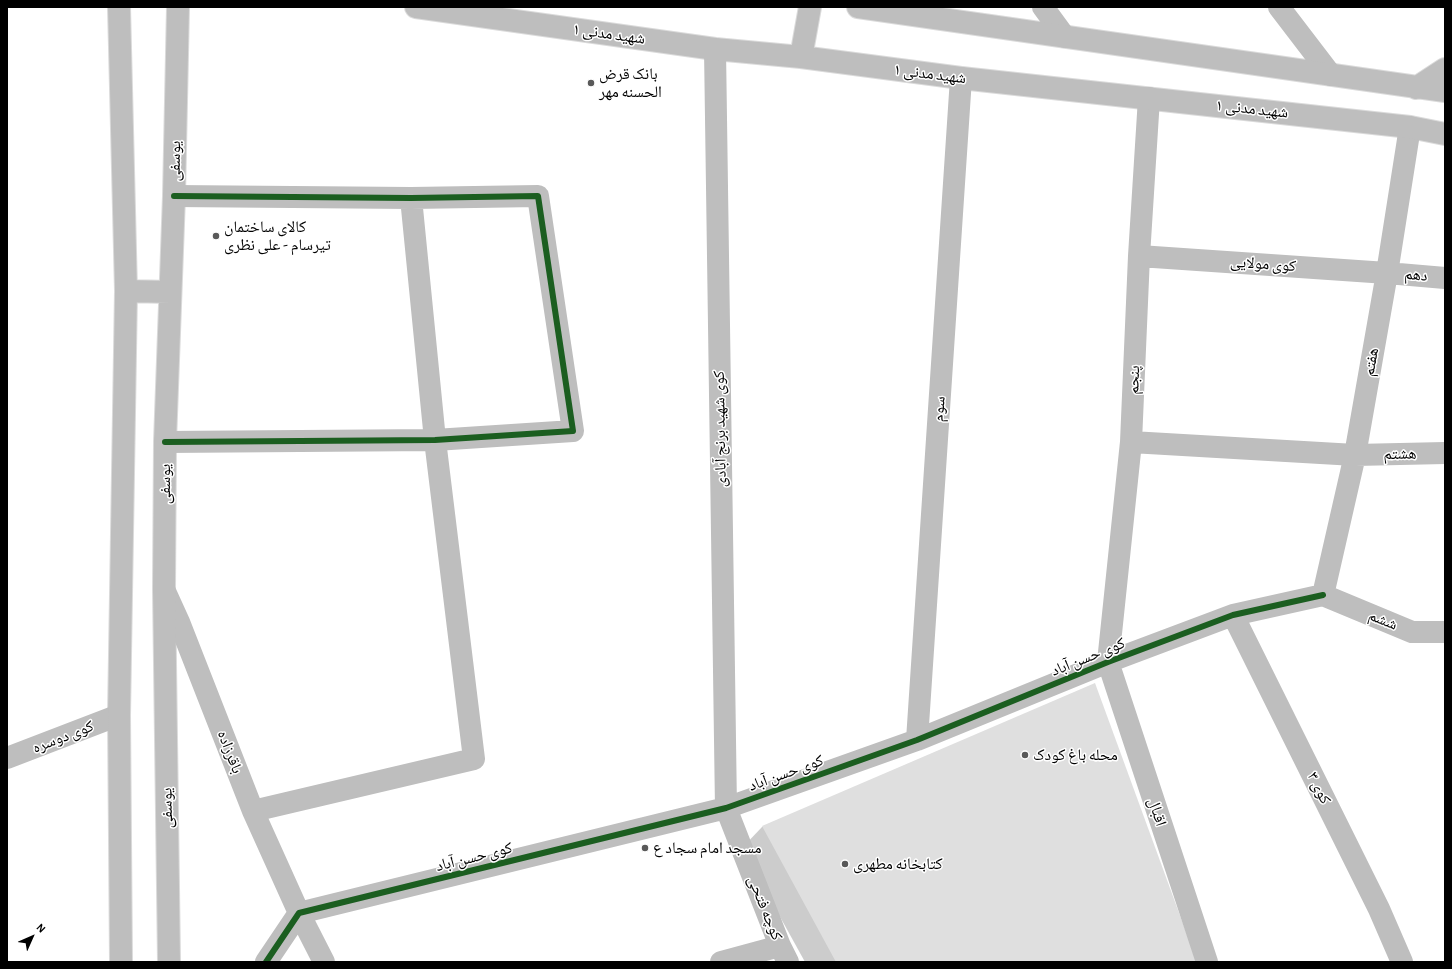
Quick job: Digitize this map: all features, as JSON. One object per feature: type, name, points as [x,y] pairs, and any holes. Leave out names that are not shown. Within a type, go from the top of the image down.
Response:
[{"type":"street","points":[[119,7],[126,291],[119,715],[121,962]]},
{"type":"street","name":"یوسفی","points":[[169,962],[164,589],[165,442],[174,196],[178,7]]},
{"type":"street","name":"شهید مدنی ۱","points":[[416,7],[715,49],[802,57],[961,78],[1410,127],[1445,134]]},
{"type":"street","points":[[802,57],[810,7]]},
{"type":"street","points":[[858,7],[1445,91]]},
{"type":"street","points":[[1043,7],[1065,37]]},
{"type":"street","points":[[1279,7],[1331,75]]},
{"type":"street","name":"کوی شهید برنج آبادی","points":[[715,49],[726,808]]},
{"type":"street","points":[[1416,88],[1445,69]]},
{"type":"street","name":"سوم","points":[[917,740],[961,78]]},
{"type":"street","name":"پنجم","points":[[1108,662],[1131,442],[1139,256],[1149,98]]},
{"type":"street","name":"هفتم","points":[[1323,595],[1355,456],[1387,273],[1410,127]]},
{"type":"street","points":[[165,442],[435,440],[573,431],[538,196],[411,198],[174,196]]},
{"type":"street","points":[[253,811],[474,759],[435,440],[411,198]]},
{"type":"street","name":"کوی مولایی","points":[[1139,256],[1387,273]]},
{"type":"street","name":"دهم","points":[[1387,273],[1445,278]]},
{"type":"street","points":[[126,291],[170,292]]},
{"type":"street","name":"هشتم","points":[[1131,442],[1355,456],[1445,453]]},
{"type":"street","name":"باقرزاده","points":[[164,589],[179,622],[253,811],[299,913],[324,962]]},
{"type":"street","name":"کوی حسن آباد","points":[[299,913],[726,808],[917,740],[1108,662],[1233,615],[1323,595]]},
{"type":"street","name":"ششم","points":[[1323,595],[1412,632],[1445,632]]},
{"type":"street","name":"کوی ۳","points":[[1233,615],[1379,909],[1402,962]]},
{"type":"street","name":"اقبال","points":[[1108,662],[1207,962]]},
{"type":"street","name":"کوی دوسره","points":[[7,758],[119,715]]},
{"type":"street","name":"کوچه فتحی","points":[[726,808],[784,954]]},
{"type":"street","points":[[266,962],[299,913]]},
{"type":"street","points":[[721,962],[784,954]]},
{"type":"building","name":"محله باغ کودک","points":[[1095,683],[1197,962],[836,962],[762,826]]},
{"type":"cycle path","points":[[165,442],[435,440],[573,431],[538,196],[411,198],[174,196]]},
{"type":"cycle path","points":[[266,962],[299,913],[726,808],[917,740],[1108,662],[1233,615],[1323,595]]},
{"type":"place","name":"بانک قرض الحسنه مهر","points":[[591,83]]},
{"type":"place","name":"کالای ساختمان تیرسام - علی نظری","points":[[216,236]]},
{"type":"place","name":"محله باغ کودک","points":[[1025,755]]},
{"type":"place","name":"مسجد امام سجاد ع","points":[[645,848]]},
{"type":"place","name":"کتابخانه مطهری","points":[[845,864]]}]
